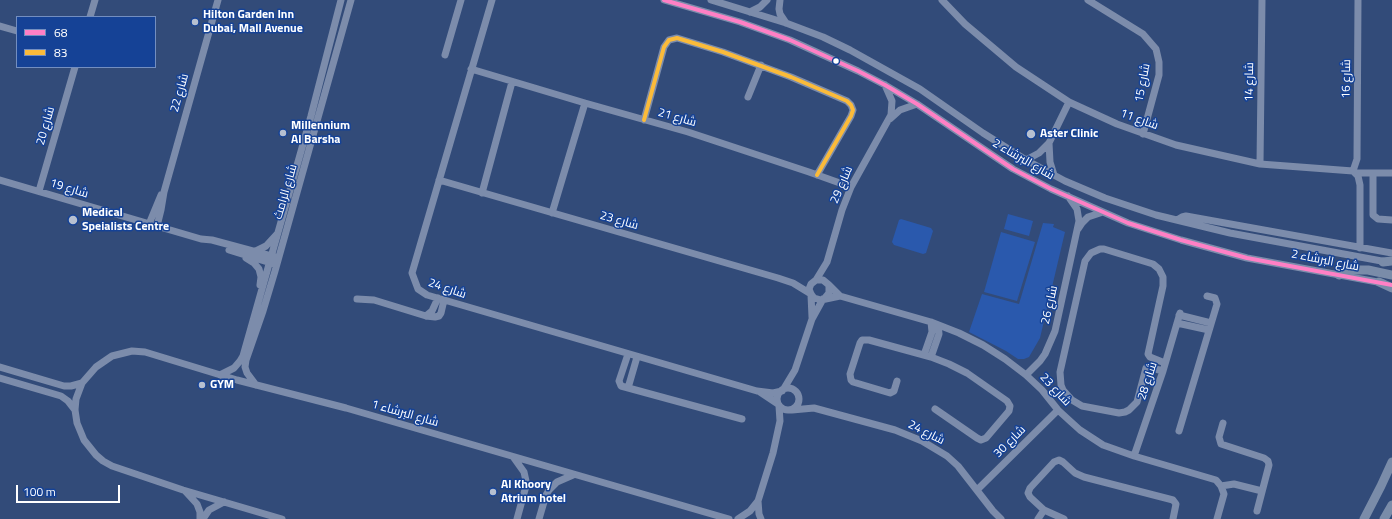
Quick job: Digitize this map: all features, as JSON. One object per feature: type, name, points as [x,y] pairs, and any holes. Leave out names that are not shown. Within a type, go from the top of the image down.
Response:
[{"type":"main road","points":[[1339,274],[1353,270],[1368,270],[1392,275]]},
{"type":"main road","points":[[1378,282],[1392,288]]},
{"type":"main road","points":[[1364,519],[1392,462]]},
{"type":"main road","points":[[1384,519],[1391,507]]},
{"type":"main road","points":[[1390,519],[1391,507]]},
{"type":"street","points":[[90,16],[94,0]]},
{"type":"street","name":"شارع 22","points":[[157,226],[164,192],[218,0]]},
{"type":"street","name":"شارع الرامث","points":[[257,385],[247,373],[245,362],[263,311],[274,260],[278,232],[311,116],[341,0]]},
{"type":"street","name":"شارع الرامث","points":[[220,375],[232,370],[240,361],[257,306],[274,260],[350,0]]},
{"type":"street","points":[[445,55],[461,0]]},
{"type":"street","name":"شارع 24","points":[[492,0],[412,273],[416,285],[422,293],[636,357],[760,392],[782,391]]},
{"type":"street","name":"شارع البرشاء 2","points":[[664,0],[740,22],[790,40],[858,71],[917,104],[1013,169],[1033,180],[1128,223],[1181,240],[1240,256],[1392,285]]},
{"type":"street","name":"شارع البرشاء 2","points":[[711,0],[786,23],[836,43],[931,96],[1026,160],[1082,189],[1122,204],[1178,220],[1258,239],[1385,262]]},
{"type":"street","points":[[750,12],[760,7],[767,0]]},
{"type":"street","points":[[780,0],[780,14],[786,23]]},
{"type":"street","name":"شارع 11","points":[[942,0],[965,24],[1030,77],[1069,102],[1117,124],[1176,145],[1260,164],[1392,174]]},
{"type":"street","name":"شارع 15","points":[[1088,0],[1143,34],[1156,49],[1159,62],[1159,74],[1143,134]]},
{"type":"street","name":"شارع 14","points":[[1260,164],[1262,0]]},
{"type":"street","name":"شارع 16","points":[[1355,172],[1357,159],[1358,0]]},
{"type":"street","points":[[0,26],[16,31]]},
{"type":"street","points":[[644,120],[664,47],[669,40],[673,38],[688,41],[761,65],[847,101],[851,105],[853,110],[851,116],[817,175]]},
{"type":"street","points":[[748,97],[761,65]]},
{"type":"street","name":"شارع 20","points":[[39,191],[75,68]]},
{"type":"street","name":"شارع 21","points":[[472,69],[512,82],[688,132],[851,187]]},
{"type":"street","points":[[482,193],[512,82]]},
{"type":"street","name":"شارع 29","points":[[828,284],[828,262],[842,210],[851,187],[888,121],[892,110],[892,101],[885,85]]},
{"type":"street","points":[[1026,160],[1039,153],[1049,143],[1069,102]]},
{"type":"street","points":[[552,213],[585,103]]},
{"type":"street","name":"شارع 29","points":[[888,121],[900,110],[917,104]]},
{"type":"street","points":[[1049,143],[1049,158],[1054,175]]},
{"type":"street","points":[[1355,172],[1360,185],[1363,248]]},
{"type":"street","points":[[1373,173],[1373,215],[1378,218],[1392,220]]},
{"type":"street","name":"شارع 19","points":[[0,180],[201,239],[212,240],[254,252],[274,260]]},
{"type":"street","name":"شارع 23","points":[[439,180],[793,283],[811,295]]},
{"type":"street","name":"شارع 22","points":[[149,224],[164,192]]},
{"type":"street","name":"شارع 26","points":[[1026,375],[1040,361],[1052,339],[1077,231],[1078,213],[1068,196]]},
{"type":"street","name":"شارع 26","points":[[1077,231],[1088,217],[1103,212]]},
{"type":"street","points":[[1178,220],[1186,216],[1392,254]]},
{"type":"street","points":[[254,252],[266,246],[278,232]]},
{"type":"street","name":"شارع 19","points":[[201,239],[210,244],[230,250],[274,260]]},
{"type":"street","points":[[1363,248],[1385,262]]},
{"type":"street","points":[[1163,371],[1148,367],[1145,368],[1137,402],[1130,410],[1125,412],[1119,413],[1082,406],[1072,400],[1064,390],[1061,385],[1060,372],[1085,261],[1091,253],[1104,249],[1152,264],[1159,269],[1163,277],[1163,286],[1148,354],[1150,357],[1166,363]]},
{"type":"street","points":[[230,250],[250,260],[259,269],[261,281],[257,295],[257,306]]},
{"type":"street","name":"شارع 29","points":[[816,280],[828,262]]},
{"type":"street","points":[[761,519],[758,501],[780,421],[778,396],[795,370],[812,320],[823,299],[829,293],[828,284],[823,280],[816,280],[810,286],[812,320]]},
{"type":"street","name":"شارع 23","points":[[793,283],[816,280]]},
{"type":"street","name":"شارع 23","points":[[828,284],[840,296]]},
{"type":"street","points":[[811,295],[816,299],[823,299]]},
{"type":"street","name":"شارع 23","points":[[823,299],[840,296],[935,324],[959,333],[983,345],[1026,375],[1042,390],[1058,410],[1080,430],[1103,445],[1134,456],[1212,478],[1222,486]]},
{"type":"street","points":[[1179,430],[1217,302],[1215,298],[1207,296]]},
{"type":"street","points":[[357,299],[374,300],[426,316],[441,299]]},
{"type":"street","name":"شارع 28","points":[[1134,456],[1166,363],[1179,317],[1210,326]]},
{"type":"street","points":[[928,356],[939,334],[935,324]]},
{"type":"street","points":[[897,381],[894,391],[890,393],[853,382],[851,380],[850,374],[860,342],[862,340],[869,340],[928,356],[949,364],[967,373],[1007,401],[1010,406],[1009,412],[986,438],[981,440],[935,409]]},
{"type":"street","name":"شارع البرشاء 1","points":[[282,519],[183,490],[112,466],[103,461],[89,448],[77,422],[75,410],[77,393],[82,383],[96,367],[119,354],[132,352],[152,354],[220,375],[346,408],[514,458],[729,519]]},
{"type":"street","points":[[628,354],[619,381],[621,386],[742,419]]},
{"type":"street","points":[[628,388],[636,357]]},
{"type":"street","points":[[0,367],[64,386],[82,383]]},
{"type":"street","points":[[778,428],[791,410],[796,407],[798,402],[795,370]]},
{"type":"street","points":[[0,378],[61,396],[75,410]]},
{"type":"street","points":[[782,391],[789,389],[796,393]]},
{"type":"street","name":"شارع 24","points":[[760,392],[779,405]]},
{"type":"street","name":"شارع 24","points":[[796,393],[814,408],[895,430],[922,441],[947,456],[958,466],[993,511],[1002,519]]},
{"type":"street","points":[[779,405],[783,409],[791,410]]},
{"type":"street","name":"شارع 24","points":[[791,410],[814,408]]},
{"type":"street","name":"شارع 30","points":[[977,490],[1058,410]]},
{"type":"street","points":[[1223,423],[1219,437],[1221,444],[1264,458],[1268,461],[1269,465],[1257,512]]},
{"type":"street","points":[[514,458],[524,472],[526,481],[517,519]]},
{"type":"street","points":[[1064,519],[1047,514],[1028,495],[1028,490],[1054,462],[1059,460],[1075,473],[1084,477],[1173,500],[1176,504],[1173,519]]},
{"type":"street","points":[[539,519],[546,495],[549,490],[557,482],[574,474]]},
{"type":"street","points":[[1217,519],[1223,498],[1222,486],[1234,484],[1262,490]]},
{"type":"street","points":[[183,490],[194,498],[202,519]]},
{"type":"street","points":[[738,519],[750,512],[758,501]]},
{"type":"street","points":[[202,519],[209,510],[224,502]]},
{"type":"street","points":[[1038,519],[1047,514]]},
{"type":"shaded area","points":[[1008,214],[1033,221],[1029,236],[1004,229]]},
{"type":"shaded area","points":[[901,219],[931,228],[933,231],[926,253],[923,254],[894,245],[892,242],[899,220]]},
{"type":"shaded area","points":[[1043,223],[1054,224],[1053,227],[1065,232],[1040,338],[1029,357],[1018,359],[1006,351],[969,332],[982,294],[1019,304]]},
{"type":"shaded area","points":[[1001,232],[1035,242],[1017,301],[984,292]]},
{"type":"transit line","name":"68","points":[[664,0],[740,22],[790,40],[858,71],[917,104],[1013,169],[1051,189],[1128,223],[1181,240],[1247,258],[1392,285]]},
{"type":"transit line","name":"83","points":[[644,120],[664,47],[669,40],[677,38],[723,52],[791,77],[847,101],[851,105],[853,110],[851,116],[817,175]]},
{"type":"place","name":"Hilton Garden Inn Dubai, Mall Avenue","points":[[195,22]]},
{"type":"place","name":"Millennium Al Barsha","points":[[283,133]]},
{"type":"place","name":"Aster Clinic","points":[[1031,134]]},
{"type":"place","name":"Medical Speialists Centre","points":[[73,220]]},
{"type":"place","name":"GYM","points":[[202,385]]},
{"type":"place","name":"Al Khoory Atrium hotel","points":[[493,492]]}]
